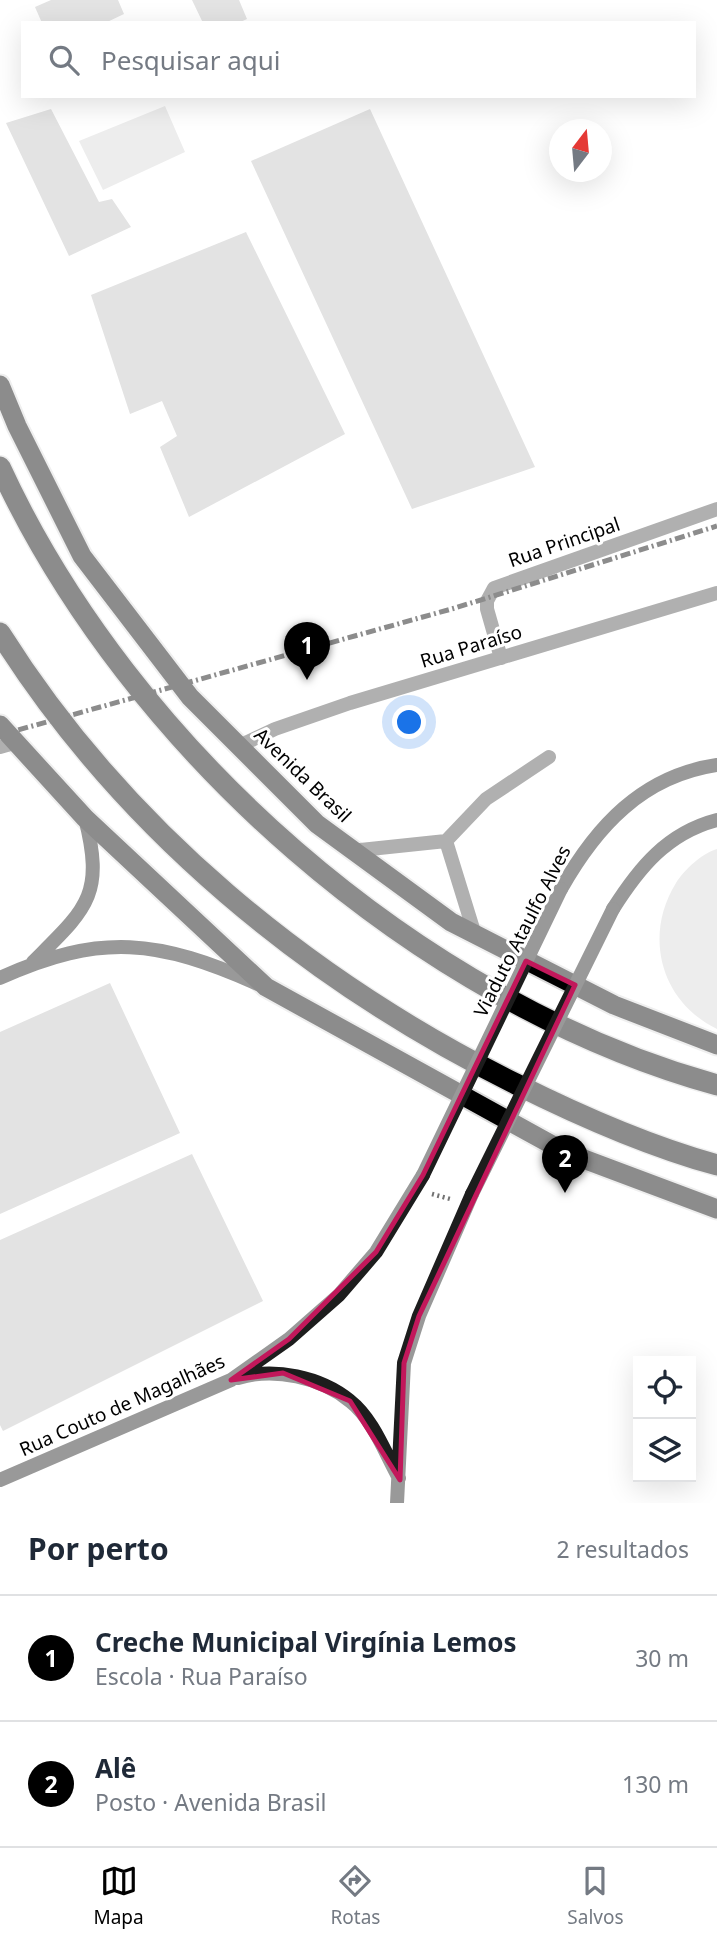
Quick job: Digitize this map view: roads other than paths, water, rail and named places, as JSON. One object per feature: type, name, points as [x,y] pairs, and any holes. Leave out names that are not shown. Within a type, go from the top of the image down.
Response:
[{"type":"highway","name":"Avenida Brasil","points":[[0,385],[17,426],[82,556],[190,696],[317,824],[451,922],[614,1005],[717,1045]]},
{"type":"highway","points":[[0,467],[60,577],[96,631],[166,721],[219,780],[339,888],[467,975],[545,1017],[616,1050],[717,1085]]},
{"type":"highway","points":[[0,633],[37,692],[89,756],[230,900],[305,959],[386,1014],[460,1057],[616,1130],[717,1167]]},
{"type":"highway","points":[[0,725],[7,745],[266,987],[565,1152],[717,1209]]},
{"type":"main road","name":"Viaduto Ataulfo Alves","points":[[423,1175],[561,889],[584,848],[620,809],[654,786],[717,765]]},
{"type":"main road","points":[[32,964],[80,916],[87,897],[94,874],[94,854],[85,818]]},
{"type":"main road","points":[[397,1503],[404,1363],[419,1316],[470,1199],[613,909],[637,870],[669,842],[717,820]]},
{"type":"main road","points":[[0,978],[32,964],[104,947],[130,946],[201,959],[266,987]]},
{"type":"main road","points":[[694,1038],[717,1039]]},
{"type":"main road","name":"Rua Couto de Magalhães","points":[[0,1480],[7,1474],[231,1380],[289,1339],[339,1295],[376,1252],[423,1175]]},
{"type":"main road","points":[[231,1380],[250,1374],[295,1375],[350,1401],[369,1422],[400,1480]]},
{"type":"street","name":"Rua Principal","points":[[502,658],[487,601],[494,588],[717,509]]},
{"type":"street","name":"Rua Paraíso","points":[[239,746],[275,729],[340,706],[624,618],[717,593]]},
{"type":"street","points":[[351,851],[446,841],[486,799],[549,757]]},
{"type":"street","points":[[446,841],[475,935]]},
{"type":"railway","points":[[0,735],[455,608],[717,526]]},
{"type":"place","name":"Creche Municipal Virgínia Lemos","points":[[307,680]]},
{"type":"place","name":"Alê","points":[[565,1193]]}]
